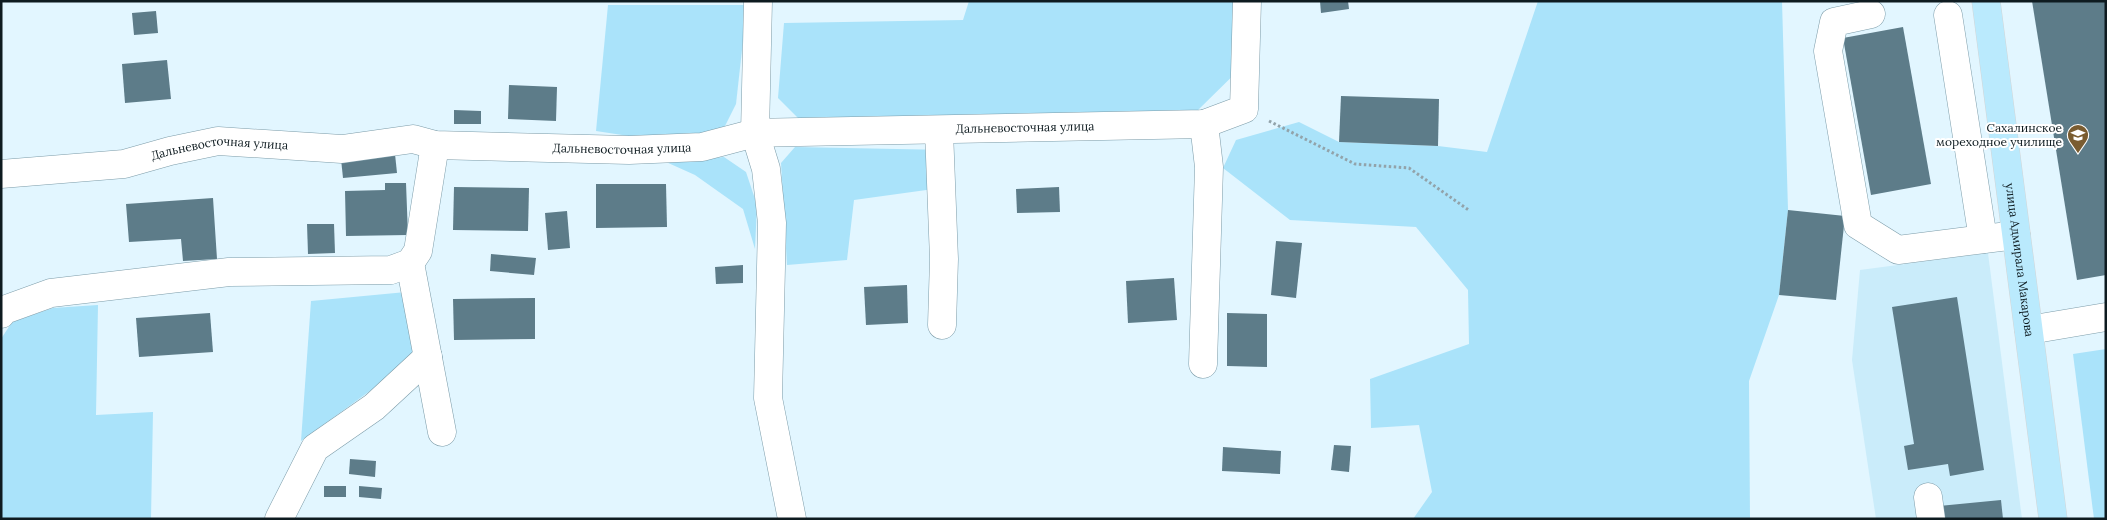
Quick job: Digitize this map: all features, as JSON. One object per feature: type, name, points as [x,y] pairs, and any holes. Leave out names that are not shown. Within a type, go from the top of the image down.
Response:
[{"type":"main road","name":"улица Адмирала Макарова","points":[[1986,1],[2053,519]]},
{"type":"street","points":[[758,1],[755,133],[766,168],[772,223],[768,398],[792,519]]},
{"type":"street","points":[[1244,109],[1247,1]]},
{"type":"street","points":[[1871,14],[1832,12],[1828,51],[1858,225],[1898,250],[2016,235]]},
{"type":"street","points":[[1948,15],[1983,239]]},
{"type":"street","name":"Дальневосточная улица","points":[[1,174],[124,164],[170,151],[218,141],[342,149],[413,139],[435,145],[629,150],[702,147],[755,133],[939,131],[1204,124],[1244,109]]},
{"type":"street","points":[[1203,364],[1209,167],[1204,124]]},
{"type":"street","points":[[939,131],[944,259],[942,325]]},
{"type":"street","points":[[1,314],[4,310],[51,293],[229,272],[391,270],[410,263],[418,251],[435,145]]},
{"type":"street","points":[[410,263],[442,432]]},
{"type":"street","points":[[2029,330],[2106,317]]},
{"type":"street","points":[[280,519],[315,448],[374,407],[428,357]]},
{"type":"path","points":[[1244,109],[1355,164],[1409,168],[1470,212]]},
{"type":"shaded area","points":[[969,1],[1256,1],[1256,53],[1197,111],[798,118],[778,98],[784,23],[963,20]]},
{"type":"shaded area","points":[[1538,1],[1782,1],[1788,210],[1779,295],[1749,381],[1750,519],[1413,519],[1432,492],[1419,425],[1371,428],[1370,379],[1469,344],[1468,290],[1416,227],[1290,220],[1223,168],[1236,140],[1299,122],[1339,142],[1438,146],[1487,152]]},
{"type":"shaded area","points":[[608,5],[747,5],[736,104],[725,126],[701,136],[642,138],[596,131]]},
{"type":"shaded area","points":[[795,147],[948,150],[948,187],[854,200],[847,260],[787,265],[781,163]]},
{"type":"shaded area","points":[[724,157],[746,172],[757,205],[755,249],[743,209],[695,175],[666,162]]},
{"type":"shaded area","points":[[1988,253],[2022,519],[1876,519],[1852,360],[1860,270]]},
{"type":"shaded area","points":[[406,292],[418,356],[301,441],[311,301]]},
{"type":"shaded area","points":[[98,305],[96,415],[153,412],[151,519],[1,519],[1,339],[12,322],[53,308]]},
{"type":"shaded area","points":[[2106,349],[2106,519],[2094,519],[2073,354]]},
{"type":"building","points":[[1320,1],[1348,1],[1349,9],[1321,13]]},
{"type":"building","name":"Сахалинское мореходное училище","points":[[2032,1],[2106,1],[2106,275],[2077,280]]},
{"type":"building","points":[[156,11],[158,33],[134,35],[132,13]]},
{"type":"building","points":[[1903,27],[1931,184],[1871,195],[1843,38]]},
{"type":"building","points":[[167,60],[171,99],[125,103],[122,64]]},
{"type":"building","points":[[509,85],[557,87],[556,121],[508,119]]},
{"type":"building","points":[[1341,96],[1439,99],[1438,146],[1339,142]]},
{"type":"building","points":[[454,110],[481,111],[481,124],[454,124]]},
{"type":"building","points":[[395,154],[397,173],[343,178],[341,159]]},
{"type":"building","points":[[385,183],[406,183],[408,235],[346,236],[345,191],[385,190]]},
{"type":"building","points":[[596,184],[666,184],[667,227],[596,228]]},
{"type":"building","points":[[454,187],[529,188],[528,231],[453,230]]},
{"type":"building","points":[[1059,187],[1060,212],[1017,213],[1016,189]]},
{"type":"building","points":[[213,198],[217,259],[183,261],[181,239],[129,242],[126,204]]},
{"type":"building","points":[[1788,210],[1845,216],[1836,300],[1779,295]]},
{"type":"building","points":[[567,211],[570,248],[548,250],[545,213]]},
{"type":"building","points":[[307,224],[334,224],[335,253],[308,254]]},
{"type":"building","points":[[1276,241],[1302,243],[1296,298],[1271,295]]},
{"type":"building","points":[[491,254],[536,258],[534,275],[490,271]]},
{"type":"building","points":[[743,265],[743,283],[716,284],[715,267]]},
{"type":"building","points":[[1174,278],[1177,320],[1128,323],[1126,281]]},
{"type":"building","points":[[907,285],[908,323],[866,325],[864,287]]},
{"type":"building","points":[[1957,297],[1984,470],[1950,476],[1948,464],[1908,470],[1904,446],[1914,444],[1892,307]]},
{"type":"building","points":[[535,298],[535,339],[454,340],[453,299]]},
{"type":"building","points":[[210,313],[213,352],[139,357],[136,318]]},
{"type":"building","points":[[1227,313],[1267,314],[1267,367],[1227,366]]},
{"type":"building","points":[[1334,445],[1351,446],[1349,472],[1331,470]]},
{"type":"building","points":[[1223,447],[1281,451],[1280,474],[1222,471]]},
{"type":"building","points":[[350,459],[376,461],[375,477],[349,474]]},
{"type":"building","points":[[324,486],[346,486],[346,497],[324,497]]},
{"type":"building","points":[[359,486],[382,488],[381,499],[359,497]]},
{"type":"building","points":[[2001,500],[2003,519],[1941,519],[1939,506]]},
{"type":"place","name":"Сахалинское мореходное училище","points":[[2078,154]]}]
